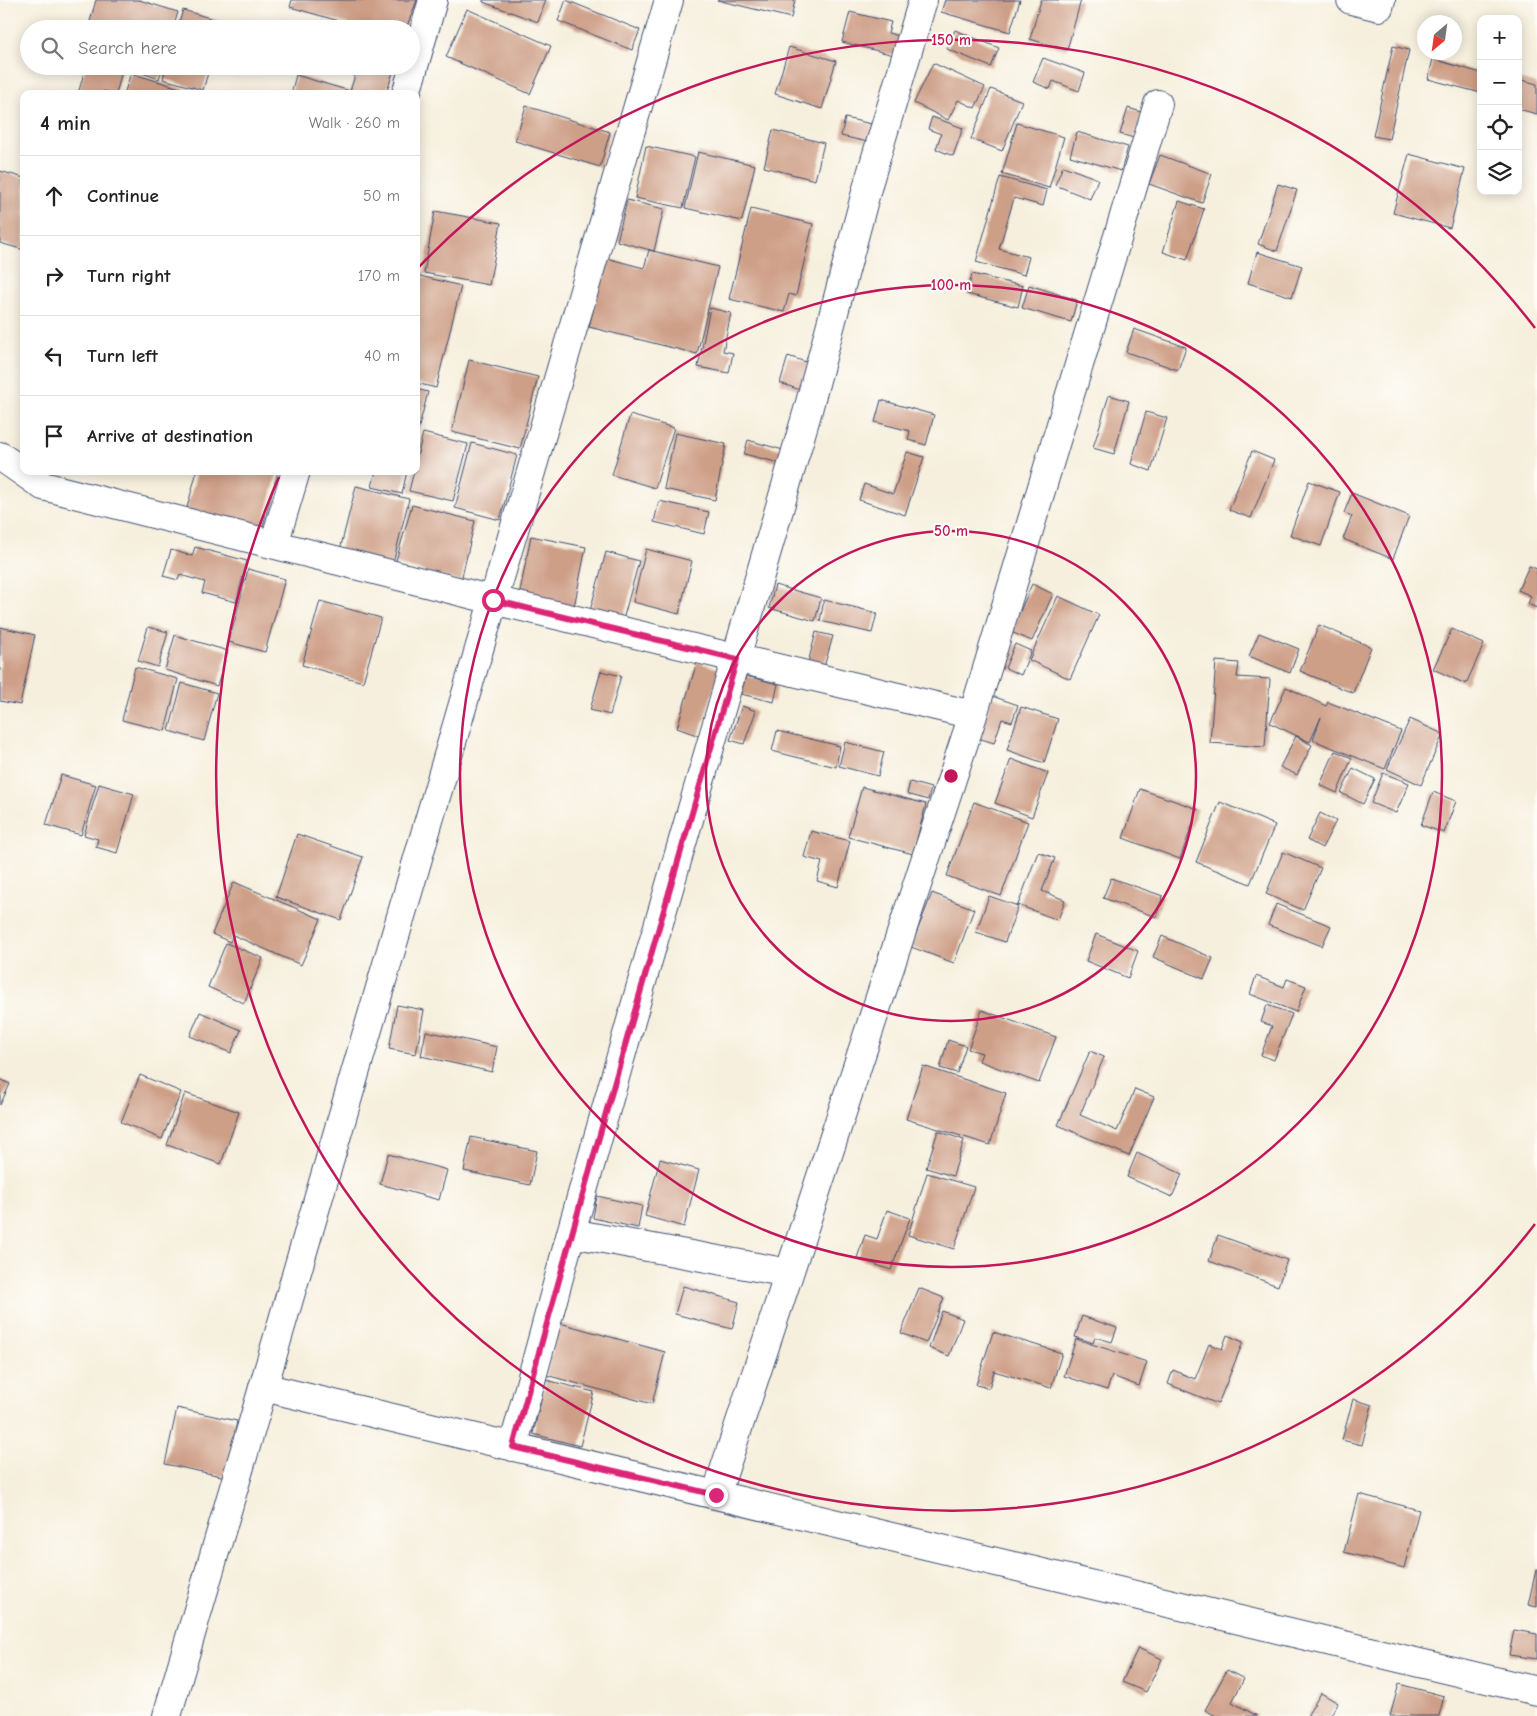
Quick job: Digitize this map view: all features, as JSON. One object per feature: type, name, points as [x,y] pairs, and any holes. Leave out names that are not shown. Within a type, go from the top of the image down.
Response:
[{"type":"street","points":[[420,45],[433,0]]},
{"type":"street","points":[[167,1716],[669,0]]},
{"type":"street","points":[[513,1447],[571,1233],[652,948],[808,410],[869,181],[923,0]]},
{"type":"street","points":[[1351,0],[1379,7],[1381,0]]},
{"type":"street","points":[[407,90],[411,75]]},
{"type":"street","points":[[716,1495],[974,715],[1158,104]]},
{"type":"street","points":[[0,456],[20,470]]},
{"type":"street","points":[[27,475],[42,486],[493,600],[974,715]]},
{"type":"street","points":[[274,544],[295,475]]},
{"type":"street","points":[[571,1233],[790,1272]]},
{"type":"street","points":[[263,1387],[1537,1691]]},
{"type":"building","points":[[96,0],[139,0],[178,12],[176,20],[90,20]]},
{"type":"building","points":[[292,0],[417,0],[409,20],[336,20],[290,7]]},
{"type":"building","points":[[483,0],[546,0],[538,22],[483,2]]},
{"type":"building","points":[[566,0],[640,30],[632,50],[558,21]]},
{"type":"building","points":[[717,0],[795,0],[791,18]]},
{"type":"building","points":[[945,0],[1020,0],[1010,32],[941,12]]},
{"type":"building","points":[[1041,0],[1081,0],[1067,50],[1030,39]]},
{"type":"building","points":[[467,9],[551,46],[530,94],[446,57]]},
{"type":"building","points":[[183,10],[216,20],[180,20]]},
{"type":"building","points":[[850,12],[891,22],[888,33],[903,37],[898,56],[842,42]]},
{"type":"building","points":[[955,30],[999,48],[991,67],[947,49]]},
{"type":"building","points":[[1393,46],[1409,50],[1389,139],[1373,136]]},
{"type":"building","points":[[789,47],[836,61],[822,109],[775,94]]},
{"type":"building","points":[[1043,58],[1085,73],[1079,91],[1053,81],[1050,89],[1033,82]]},
{"type":"building","points":[[1433,60],[1436,60],[1477,72],[1477,92],[1428,79]]},
{"type":"building","points":[[933,63],[985,87],[975,108],[958,100],[948,120],[914,103]]},
{"type":"building","points":[[83,75],[121,75],[117,90],[79,90]]},
{"type":"building","points":[[130,75],[137,75],[186,90],[125,90]]},
{"type":"building","points":[[148,75],[160,75],[159,79]]},
{"type":"building","points":[[164,75],[207,75],[203,90],[163,79]]},
{"type":"building","points":[[296,75],[347,90],[292,90]]},
{"type":"building","points":[[355,75],[392,75],[387,90],[350,90]]},
{"type":"building","points":[[1522,80],[1537,84],[1537,114],[1522,110]]},
{"type":"building","points":[[991,89],[1022,101],[1002,151],[971,139]]},
{"type":"building","points":[[526,106],[610,132],[600,167],[515,141]]},
{"type":"building","points":[[1128,108],[1142,112],[1134,138],[1120,134]]},
{"type":"building","points":[[932,117],[963,128],[953,156],[936,149],[941,134],[928,129]]},
{"type":"building","points":[[845,118],[876,125],[872,143],[841,136]]},
{"type":"building","points":[[1017,123],[1064,137],[1049,188],[1002,174]]},
{"type":"building","points":[[773,130],[824,143],[815,180],[764,167]]},
{"type":"building","points":[[1077,132],[1128,147],[1121,171],[1070,156]]},
{"type":"building","points":[[646,146],[695,157],[683,208],[635,198]]},
{"type":"building","points":[[698,152],[755,165],[742,221],[685,208]]},
{"type":"building","points":[[1409,154],[1465,169],[1450,228],[1393,213]]},
{"type":"building","points":[[1160,155],[1212,174],[1202,203],[1149,184]]},
{"type":"building","points":[[1063,166],[1098,179],[1090,199],[1055,185]]},
{"type":"building","points":[[0,171],[20,177],[20,249],[0,243]]},
{"type":"building","points":[[1000,177],[1047,190],[1043,206],[1014,198],[999,249],[1029,257],[1024,275],[976,262]]},
{"type":"building","points":[[1278,184],[1297,190],[1277,251],[1258,244]]},
{"type":"building","points":[[627,200],[664,209],[654,251],[617,241]]},
{"type":"building","points":[[1179,201],[1204,209],[1187,260],[1163,252]]},
{"type":"building","points":[[751,209],[813,224],[796,296],[789,294],[784,312],[729,299]]},
{"type":"building","points":[[435,211],[501,223],[489,285],[424,273]]},
{"type":"building","points":[[649,250],[718,267],[697,354],[589,327],[606,258],[644,268]]},
{"type":"building","points":[[1257,252],[1302,266],[1292,297],[1248,283]]},
{"type":"building","points":[[972,274],[1023,286],[1018,307],[967,294]]},
{"type":"building","points":[[420,276],[461,286],[436,388],[420,384]]},
{"type":"building","points":[[1029,285],[1077,300],[1071,322],[1022,308]]},
{"type":"building","points":[[710,308],[731,313],[723,351],[733,353],[729,373],[698,367]]},
{"type":"building","points":[[1134,329],[1186,347],[1178,370],[1126,352]]},
{"type":"building","points":[[788,356],[809,363],[800,390],[780,383]]},
{"type":"building","points":[[469,360],[538,377],[520,449],[452,432]]},
{"type":"building","points":[[420,390],[428,392],[420,423]]},
{"type":"building","points":[[1109,395],[1129,401],[1114,454],[1093,448]]},
{"type":"building","points":[[881,400],[934,415],[926,445],[908,440],[910,431],[875,422]]},
{"type":"building","points":[[1146,412],[1167,418],[1151,471],[1131,464]]},
{"type":"building","points":[[630,415],[674,428],[655,488],[612,475]]},
{"type":"building","points":[[423,433],[468,444],[453,501],[409,491],[413,475],[420,475],[420,445]]},
{"type":"building","points":[[675,433],[726,444],[715,500],[664,489]]},
{"type":"building","points":[[748,440],[783,450],[780,463],[744,454]]},
{"type":"building","points":[[472,443],[517,455],[500,520],[455,508]]},
{"type":"building","points":[[1252,451],[1274,460],[1251,518],[1229,510]]},
{"type":"building","points":[[907,452],[924,457],[905,515],[859,500],[864,484],[893,494]]},
{"type":"building","points":[[196,475],[277,475],[260,536],[185,515]]},
{"type":"building","points":[[375,475],[406,475],[402,494],[372,487]]},
{"type":"building","points":[[1309,481],[1340,492],[1321,546],[1290,535]]},
{"type":"building","points":[[356,486],[409,499],[392,567],[339,554]]},
{"type":"building","points":[[1352,493],[1409,516],[1393,559],[1343,539],[1352,516],[1344,513]]},
{"type":"building","points":[[659,501],[709,512],[704,534],[654,522]]},
{"type":"building","points":[[412,505],[475,521],[461,581],[395,564]]},
{"type":"building","points":[[531,536],[586,547],[574,607],[519,596]]},
{"type":"building","points":[[195,547],[247,561],[236,602],[202,593],[205,582],[180,575],[178,580],[163,576],[171,550],[192,556]]},
{"type":"building","points":[[646,549],[692,561],[679,614],[633,602]]},
{"type":"building","points":[[606,552],[639,561],[623,620],[590,611]]},
{"type":"building","points":[[1529,566],[1537,569],[1537,608],[1528,604],[1531,596],[1518,590]]},
{"type":"building","points":[[248,569],[285,579],[265,652],[229,642]]},
{"type":"building","points":[[1032,584],[1053,594],[1032,641],[1011,632]]},
{"type":"building","points":[[775,585],[821,598],[815,621],[769,608]]},
{"type":"building","points":[[1058,596],[1099,615],[1070,679],[1029,660]]},
{"type":"building","points":[[824,600],[877,613],[872,633],[820,621]]},
{"type":"building","points":[[320,601],[381,618],[363,682],[302,665]]},
{"type":"building","points":[[1319,625],[1371,647],[1353,693],[1300,671]]},
{"type":"building","points":[[0,627],[35,635],[20,705],[0,701]]},
{"type":"building","points":[[148,627],[168,632],[158,667],[138,661]]},
{"type":"building","points":[[1452,629],[1484,644],[1466,684],[1433,669]]},
{"type":"building","points":[[816,632],[833,636],[824,667],[808,663]]},
{"type":"building","points":[[1259,633],[1299,649],[1290,673],[1249,656]]},
{"type":"building","points":[[175,635],[228,651],[217,686],[165,670]]},
{"type":"building","points":[[1015,644],[1031,651],[1021,675],[1005,668]]},
{"type":"building","points":[[1216,661],[1239,663],[1237,677],[1270,679],[1265,747],[1210,743]]},
{"type":"building","points":[[697,662],[720,669],[699,736],[677,728]]},
{"type":"building","points":[[135,667],[178,679],[165,731],[122,720]]},
{"type":"building","points":[[601,671],[621,676],[610,715],[590,710]]},
{"type":"building","points":[[746,676],[778,684],[774,702],[741,694]]},
{"type":"building","points":[[182,683],[217,693],[204,741],[169,731]]},
{"type":"building","points":[[1286,687],[1326,706],[1328,702],[1401,731],[1385,769],[1313,740],[1321,717],[1310,742],[1270,723]]},
{"type":"building","points":[[992,696],[1018,705],[1012,722],[1002,719],[994,743],[978,738]]},
{"type":"building","points":[[742,706],[756,711],[744,744],[730,740]]},
{"type":"building","points":[[1021,707],[1058,719],[1044,763],[1007,750]]},
{"type":"building","points":[[1410,719],[1443,734],[1421,785],[1387,769]]},
{"type":"building","points":[[777,731],[840,746],[836,767],[772,751]]},
{"type":"building","points":[[1296,736],[1312,745],[1297,775],[1280,767]]},
{"type":"building","points":[[845,742],[884,752],[878,776],[839,766]]},
{"type":"building","points":[[1335,751],[1352,758],[1337,793],[1320,785]]},
{"type":"building","points":[[1011,759],[1048,773],[1032,817],[995,803]]},
{"type":"building","points":[[1353,768],[1375,779],[1363,804],[1341,793]]},
{"type":"building","points":[[1383,773],[1409,783],[1396,813],[1371,803]]},
{"type":"building","points":[[61,775],[96,785],[81,835],[46,825]]},
{"type":"building","points":[[910,782],[931,788],[928,800],[907,794]]},
{"type":"building","points":[[99,784],[134,794],[117,853],[96,847],[98,839],[84,835]]},
{"type":"building","points":[[862,787],[926,804],[913,854],[848,837]]},
{"type":"building","points":[[1140,789],[1198,809],[1180,859],[1123,838]]},
{"type":"building","points":[[1433,792],[1456,801],[1444,833],[1421,825]]},
{"type":"building","points":[[974,802],[1028,822],[1001,896],[947,876]]},
{"type":"building","points":[[1220,802],[1275,825],[1250,884],[1196,862]]},
{"type":"building","points":[[1320,813],[1336,821],[1322,848],[1307,840]]},
{"type":"building","points":[[811,831],[850,841],[838,887],[817,881],[822,862],[804,857]]},
{"type":"building","points":[[297,834],[363,857],[341,920],[276,897]]},
{"type":"building","points":[[1038,852],[1055,858],[1042,891],[1065,900],[1058,920],[1018,905]]},
{"type":"building","points":[[1283,852],[1321,868],[1303,910],[1266,894]]},
{"type":"building","points":[[1111,878],[1163,896],[1156,917],[1103,898]]},
{"type":"building","points":[[234,882],[321,919],[301,965],[233,935],[230,942],[212,934]]},
{"type":"building","points":[[932,893],[974,909],[954,963],[911,947]]},
{"type":"building","points":[[989,896],[1018,906],[1005,942],[976,932]]},
{"type":"building","points":[[1276,904],[1331,926],[1322,946],[1268,925]]},
{"type":"building","points":[[1096,934],[1138,951],[1128,978],[1086,961]]},
{"type":"building","points":[[1162,936],[1213,958],[1204,979],[1153,957]]},
{"type":"building","points":[[226,943],[263,958],[244,1003],[208,987]]},
{"type":"building","points":[[1256,976],[1284,987],[1287,979],[1306,986],[1296,1012],[1250,994]]},
{"type":"building","points":[[397,1005],[424,1010],[416,1054],[389,1049]]},
{"type":"building","points":[[1267,1005],[1292,1014],[1274,1060],[1261,1055],[1272,1026],[1261,1022]]},
{"type":"building","points":[[982,1010],[1056,1037],[1039,1083],[979,1061],[982,1053],[968,1049]]},
{"type":"building","points":[[200,1012],[241,1030],[231,1053],[190,1036]]},
{"type":"building","points":[[426,1031],[497,1047],[492,1072],[421,1056]]},
{"type":"building","points":[[948,1040],[966,1046],[957,1073],[940,1068]]},
{"type":"building","points":[[1090,1051],[1104,1057],[1080,1115],[1117,1131],[1135,1089],[1154,1097],[1129,1156],[1058,1125]]},
{"type":"building","points":[[923,1066],[1006,1093],[990,1145],[906,1119]]},
{"type":"building","points":[[140,1075],[181,1092],[162,1139],[121,1122]]},
{"type":"building","points":[[0,1079],[10,1084],[0,1105]]},
{"type":"building","points":[[185,1093],[239,1112],[221,1164],[167,1145]]},
{"type":"building","points":[[938,1131],[964,1140],[953,1176],[926,1168]]},
{"type":"building","points":[[471,1137],[537,1151],[530,1185],[464,1171]]},
{"type":"building","points":[[1137,1153],[1182,1174],[1172,1197],[1127,1177]]},
{"type":"building","points":[[388,1154],[447,1170],[439,1200],[380,1184]]},
{"type":"building","points":[[660,1159],[699,1170],[684,1227],[645,1216]]},
{"type":"building","points":[[927,1173],[974,1187],[954,1249],[908,1235]]},
{"type":"building","points":[[597,1196],[642,1206],[638,1228],[593,1218]]},
{"type":"building","points":[[887,1210],[910,1218],[891,1270],[857,1258],[865,1235],[877,1239]]},
{"type":"building","points":[[1218,1235],[1287,1260],[1278,1286],[1209,1261]]},
{"type":"building","points":[[683,1286],[739,1302],[732,1329],[675,1314]]},
{"type":"building","points":[[919,1288],[944,1298],[926,1343],[901,1333]]},
{"type":"building","points":[[942,1311],[963,1319],[949,1356],[929,1348]]},
{"type":"building","points":[[1082,1316],[1117,1328],[1112,1342],[1095,1337],[1093,1343],[1075,1337]]},
{"type":"building","points":[[560,1323],[665,1352],[652,1404],[546,1375]]},
{"type":"building","points":[[993,1332],[1062,1353],[1051,1388],[994,1371],[989,1388],[976,1385]]},
{"type":"building","points":[[1227,1335],[1243,1342],[1218,1404],[1168,1384],[1173,1370],[1195,1379],[1209,1344],[1222,1349]]},
{"type":"building","points":[[1076,1339],[1147,1362],[1139,1386],[1112,1376],[1107,1390],[1064,1376]]},
{"type":"building","points":[[546,1380],[594,1392],[580,1446],[533,1434]]},
{"type":"building","points":[[1353,1399],[1372,1405],[1362,1445],[1342,1440]]},
{"type":"building","points":[[177,1408],[237,1421],[226,1477],[165,1464]]},
{"type":"building","points":[[1359,1494],[1419,1510],[1404,1568],[1344,1552]]},
{"type":"building","points":[[1537,1570],[1537,1607],[1528,1605]]},
{"type":"building","points":[[1514,1630],[1537,1634],[1537,1659],[1509,1655]]},
{"type":"building","points":[[1138,1648],[1162,1659],[1146,1692],[1122,1682]]},
{"type":"building","points":[[1227,1670],[1244,1679],[1232,1702],[1257,1716],[1216,1716],[1205,1710]]},
{"type":"building","points":[[1399,1684],[1444,1696],[1439,1716],[1390,1716]]},
{"type":"building","points":[[1321,1693],[1338,1703],[1330,1716],[1307,1716]]},
{"type":"route","points":[[493,600],[737,659],[571,1233],[513,1447],[716,1495]]}]
